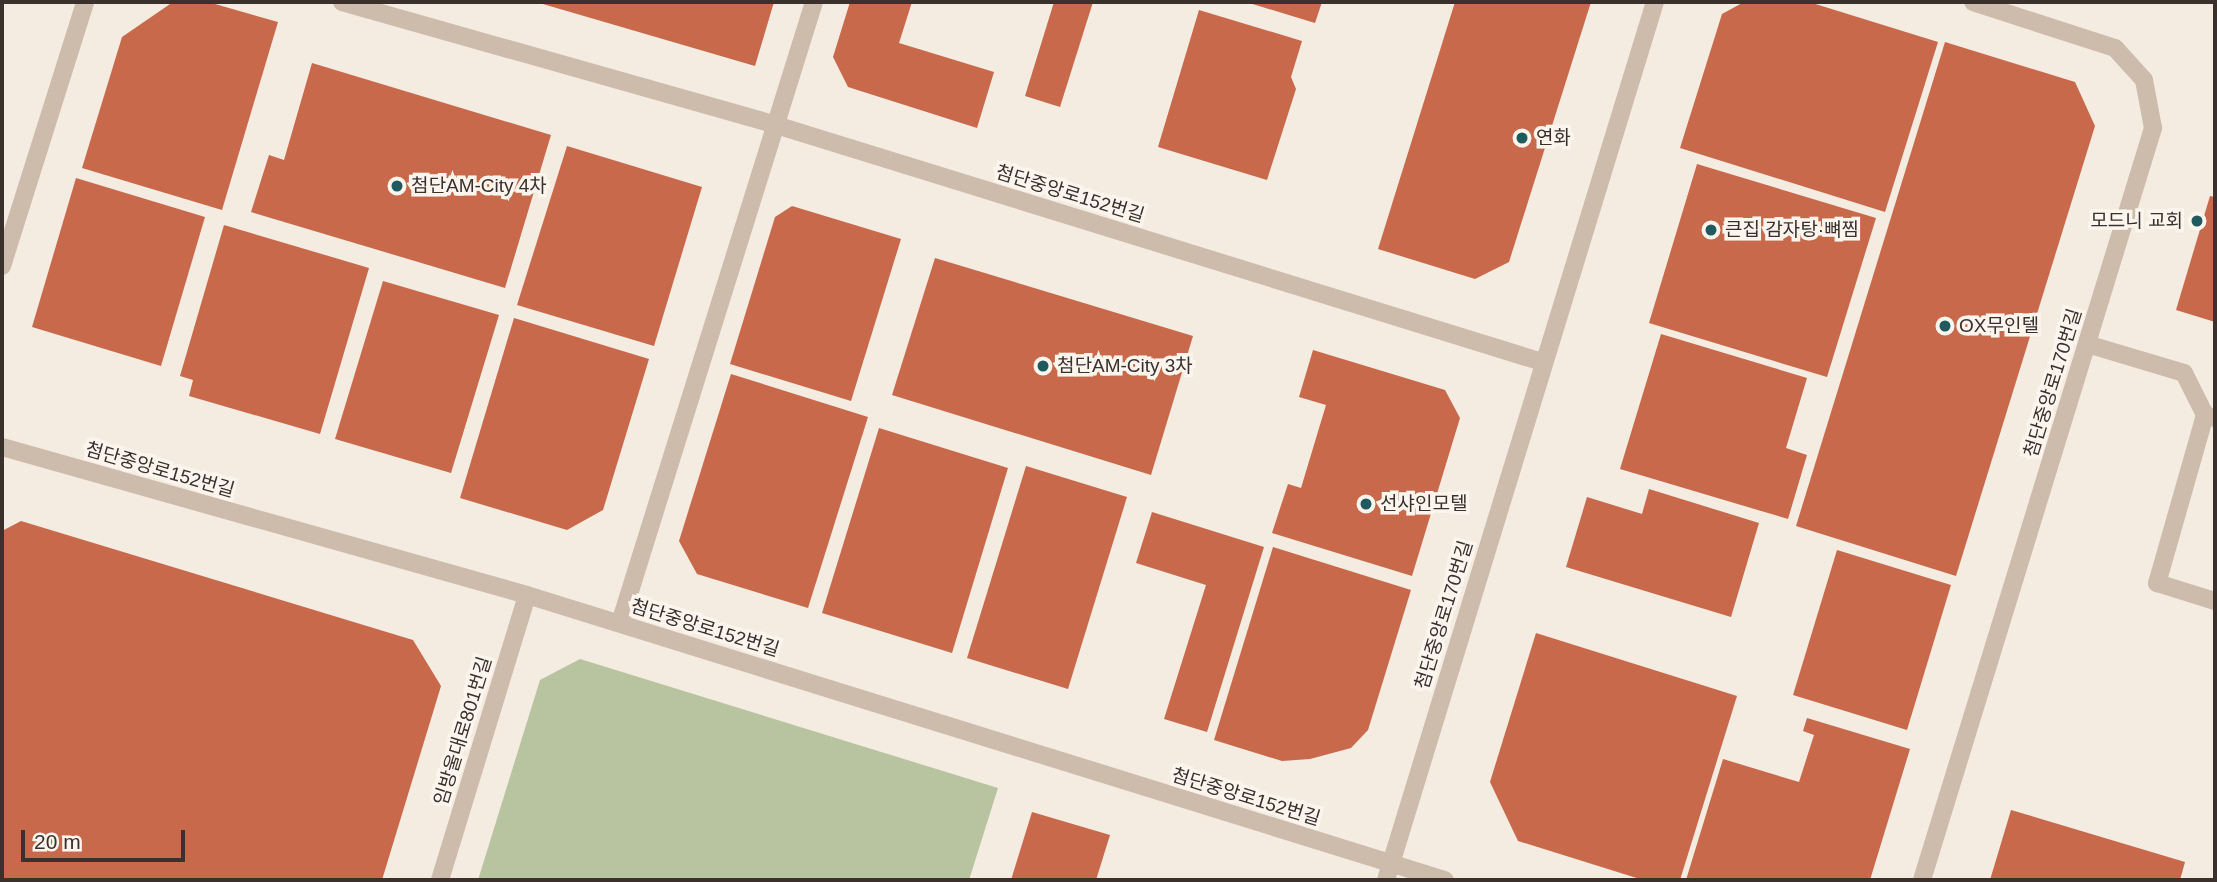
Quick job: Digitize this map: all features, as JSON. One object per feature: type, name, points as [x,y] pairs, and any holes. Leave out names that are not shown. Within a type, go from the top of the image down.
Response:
[{"type":"street","points":[[2,266],[85,2]]},
{"type":"street","name":"첨단중앙로152번길","points":[[342,2],[776,125],[1542,362]]},
{"type":"street","points":[[620,623],[814,2]]},
{"type":"street","name":"첨단중앙로170번길","points":[[1389,872],[1542,362],[1655,2]]},
{"type":"street","name":"첨단중앙로170번길","points":[[1922,880],[2153,128],[2144,80],[2115,48],[1973,2]]},
{"type":"street","points":[[2087,344],[2184,373],[2210,417],[2157,583],[2215,601]]},
{"type":"street","name":"첨단중앙로152번길","points":[[2,447],[527,595],[1389,872],[1445,880]]},
{"type":"street","name":"임방울대로801번길","points":[[440,880],[527,595]]},
{"type":"green space","points":[[580,659],[998,788],[969,880],[478,880],[540,680]]},
{"type":"building","points":[[173,2],[208,2],[278,22],[222,210],[82,168],[122,37]]},
{"type":"building","points":[[536,2],[774,2],[755,66]]},
{"type":"building","points":[[850,2],[912,2],[899,43],[994,72],[977,128],[848,87],[833,57]]},
{"type":"building","points":[[1054,2],[1093,2],[1060,107],[1025,96]]},
{"type":"building","points":[[1246,2],[1322,2],[1315,23]]},
{"type":"building","points":[[1455,2],[1591,2],[1509,262],[1475,279],[1378,249]]},
{"type":"building","points":[[1744,2],[1809,2],[1938,42],[1885,212],[1680,148],[1722,14]]},
{"type":"building","points":[[1199,10],[1302,41],[1291,77],[1296,89],[1267,180],[1158,147]]},
{"type":"building","name":"OX무인텔","points":[[1945,42],[2075,82],[2095,126],[1956,576],[1796,526]]},
{"type":"building","name":"첨단AM-City 4차","points":[[312,63],[551,135],[505,288],[251,212],[269,155],[284,160]]},
{"type":"building","points":[[567,146],[702,187],[654,346],[517,305]]},
{"type":"building","points":[[1697,164],[1876,218],[1827,377],[1649,323]]},
{"type":"building","points":[[76,178],[205,217],[161,366],[32,327]]},
{"type":"building","points":[[2210,196],[2215,197],[2215,322],[2176,310]]},
{"type":"building","points":[[792,206],[901,239],[851,401],[730,364],[775,217]]},
{"type":"building","points":[[224,225],[369,268],[320,434],[189,396],[193,380],[180,376]]},
{"type":"building","name":"첨단AM-City 3차","points":[[935,258],[1193,336],[1151,475],[892,395]]},
{"type":"building","points":[[383,281],[499,315],[451,473],[335,439]]},
{"type":"building","points":[[514,318],[649,359],[603,510],[567,530],[460,498]]},
{"type":"building","points":[[1661,334],[1807,378],[1786,448],[1807,455],[1788,519],[1620,469]]},
{"type":"building","points":[[1313,350],[1445,390],[1460,418],[1412,576],[1272,533],[1288,484],[1301,488],[1326,405],[1299,397]]},
{"type":"building","points":[[731,374],[868,417],[808,608],[697,574],[679,541]]},
{"type":"building","points":[[879,428],[1008,468],[952,653],[822,613]]},
{"type":"building","points":[[1026,466],[1127,497],[1068,689],[967,658]]},
{"type":"building","points":[[1649,489],[1759,523],[1731,617],[1566,567],[1587,497],[1642,514]]},
{"type":"building","points":[[1152,512],[1264,547],[1207,732],[1164,719],[1206,585],[1136,563]]},
{"type":"building","points":[[21,521],[413,640],[441,686],[382,880],[2,880],[2,531]]},
{"type":"building","points":[[1273,547],[1411,590],[1368,730],[1351,748],[1310,759],[1282,761],[1214,740]]},
{"type":"building","points":[[1837,550],[1951,585],[1907,730],[1793,695]]},
{"type":"building","points":[[1536,633],[1737,696],[1680,880],[1643,880],[1518,841],[1490,782]]},
{"type":"building","points":[[1807,718],[1910,749],[1870,880],[1686,880],[1723,759],[1799,782],[1814,735],[1803,731]]},
{"type":"building","points":[[2011,810],[2185,862],[2180,880],[1990,880]]},
{"type":"building","points":[[1032,812],[1110,835],[1096,880],[1011,880]]},
{"type":"place","name":"연화","points":[[1522,138]]},
{"type":"place","name":"첨단AM-City 4차","points":[[397,186]]},
{"type":"place","name":"모드니 교회","points":[[2197,221]]},
{"type":"place","name":"큰집 감자탕·뼈찜","points":[[1711,230]]},
{"type":"place","name":"OX무인텔","points":[[1945,326]]},
{"type":"place","name":"첨단AM-City 3차","points":[[1043,366]]},
{"type":"place","name":"선샤인모텔","points":[[1366,504]]}]
